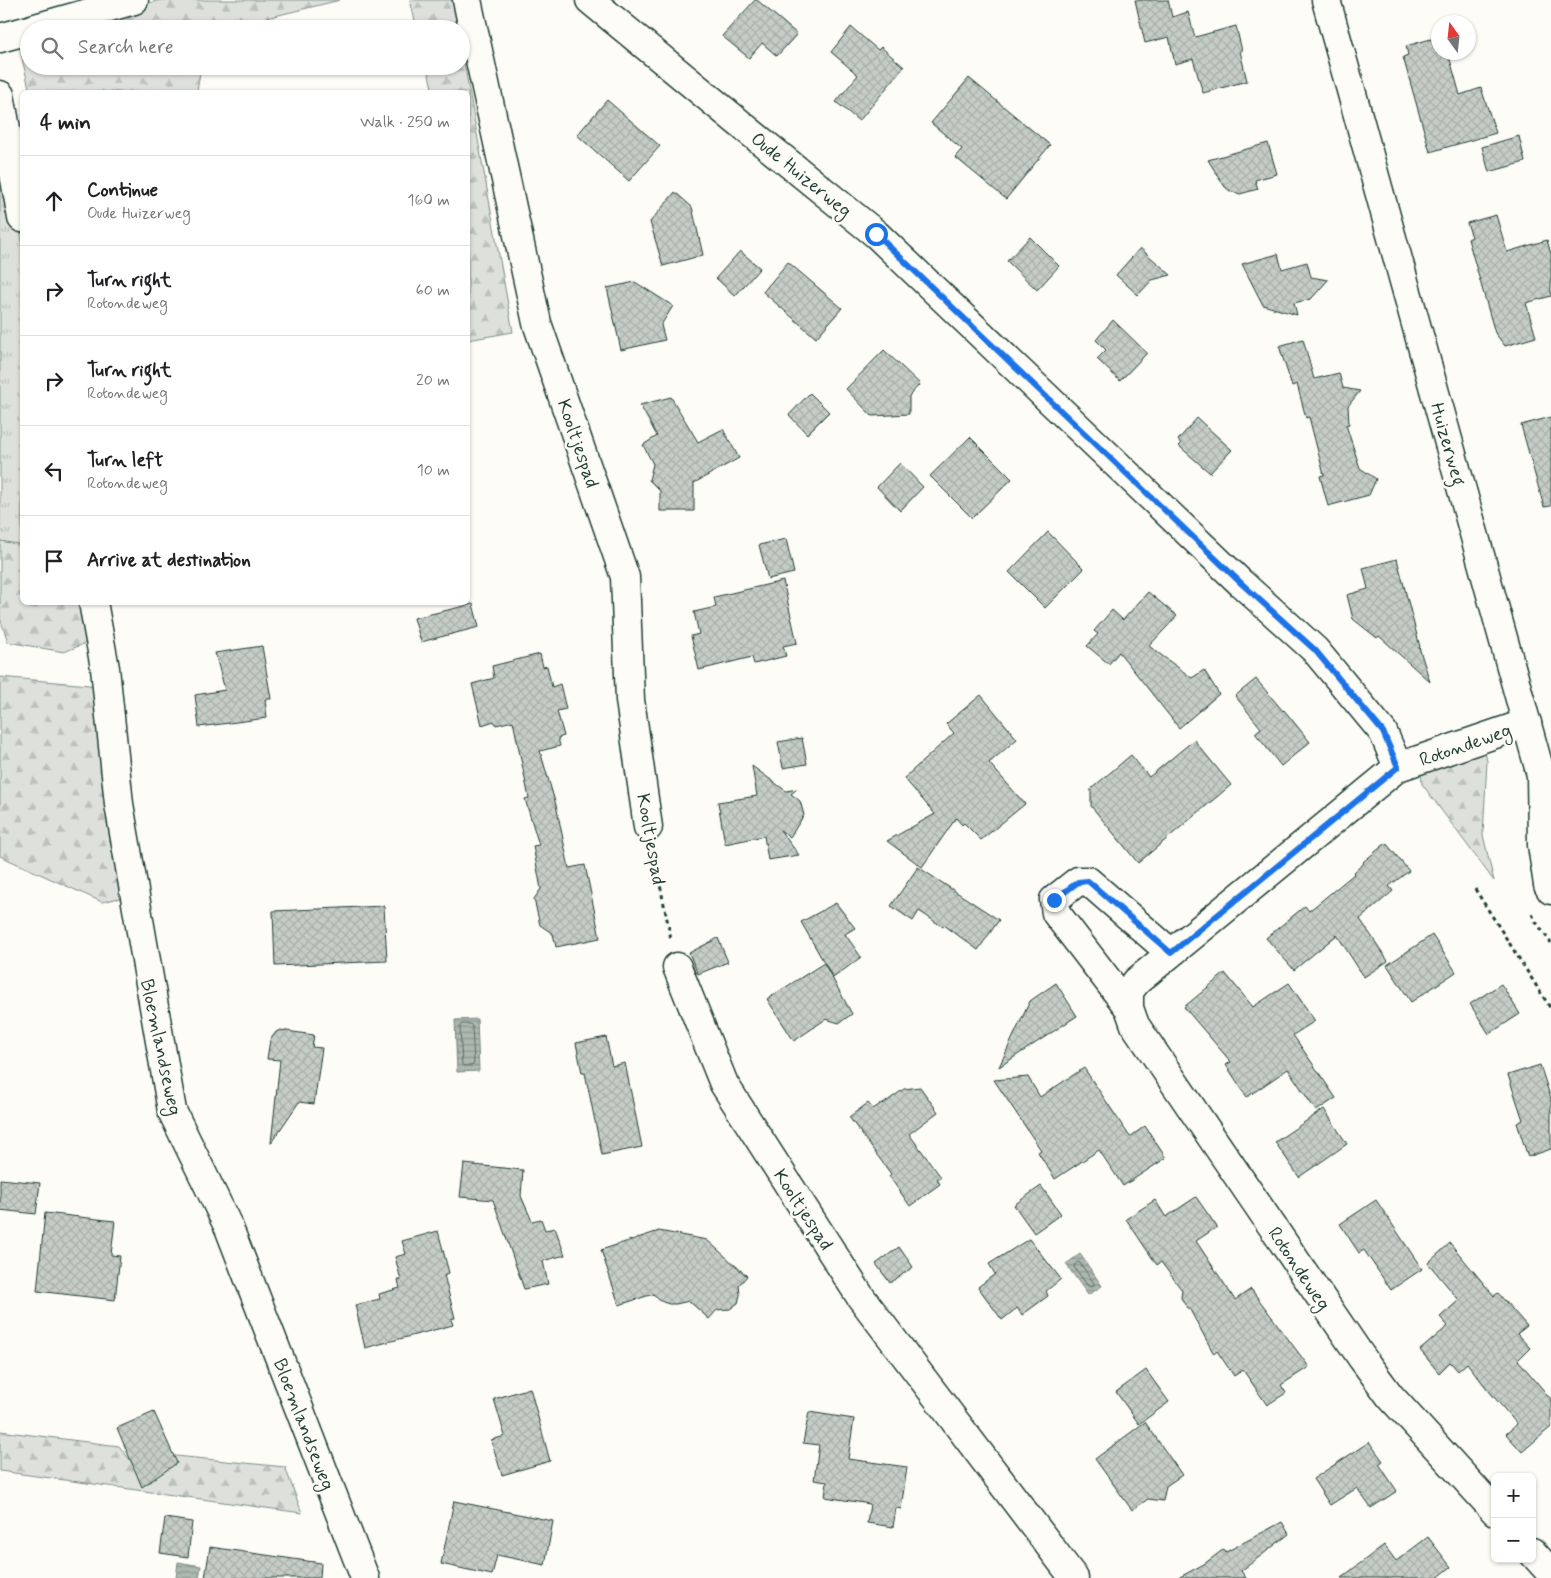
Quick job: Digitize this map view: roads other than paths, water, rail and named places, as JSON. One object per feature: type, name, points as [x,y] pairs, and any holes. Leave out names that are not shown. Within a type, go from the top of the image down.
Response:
[{"type":"street","points":[[62,20],[134,0]]},
{"type":"street","name":"Kooltjespad","points":[[467,0],[538,323],[625,577],[630,700],[648,827]]},
{"type":"street","name":"Oude Huizerweg","points":[[590,0],[891,247],[1242,584],[1315,650],[1383,732],[1398,767]]},
{"type":"street","name":"Huizerweg","points":[[1326,0],[1542,775],[1542,845],[1548,885],[1551,890]]},
{"type":"street","points":[[0,38],[20,32]]},
{"type":"street","points":[[0,95],[20,207]]},
{"type":"street","name":"Bloemlandseweg","points":[[94,605],[105,668],[119,804],[172,1111],[229,1228],[365,1578]]},
{"type":"street","name":"Rotondeweg","points":[[1128,1008],[1129,992],[1137,981],[1398,767],[1527,723]]},
{"type":"street","name":"Rotondeweg","points":[[1171,953],[1088,881],[1078,882],[1054,900],[1056,913],[1128,1008],[1135,1025],[1362,1358],[1390,1396],[1491,1507]]},
{"type":"street","name":"Kooltjespad","points":[[677,967],[724,1084],[860,1296],[1074,1578]]},
{"type":"street","points":[[1536,1556],[1551,1573]]},
{"type":"water","points":[[477,1019],[479,1071],[457,1072],[455,1020]]},
{"type":"water","points":[[1080,1254],[1102,1286],[1088,1295],[1066,1264]]},
{"type":"water","points":[[178,1562],[201,1566],[199,1578],[176,1578]]}]
